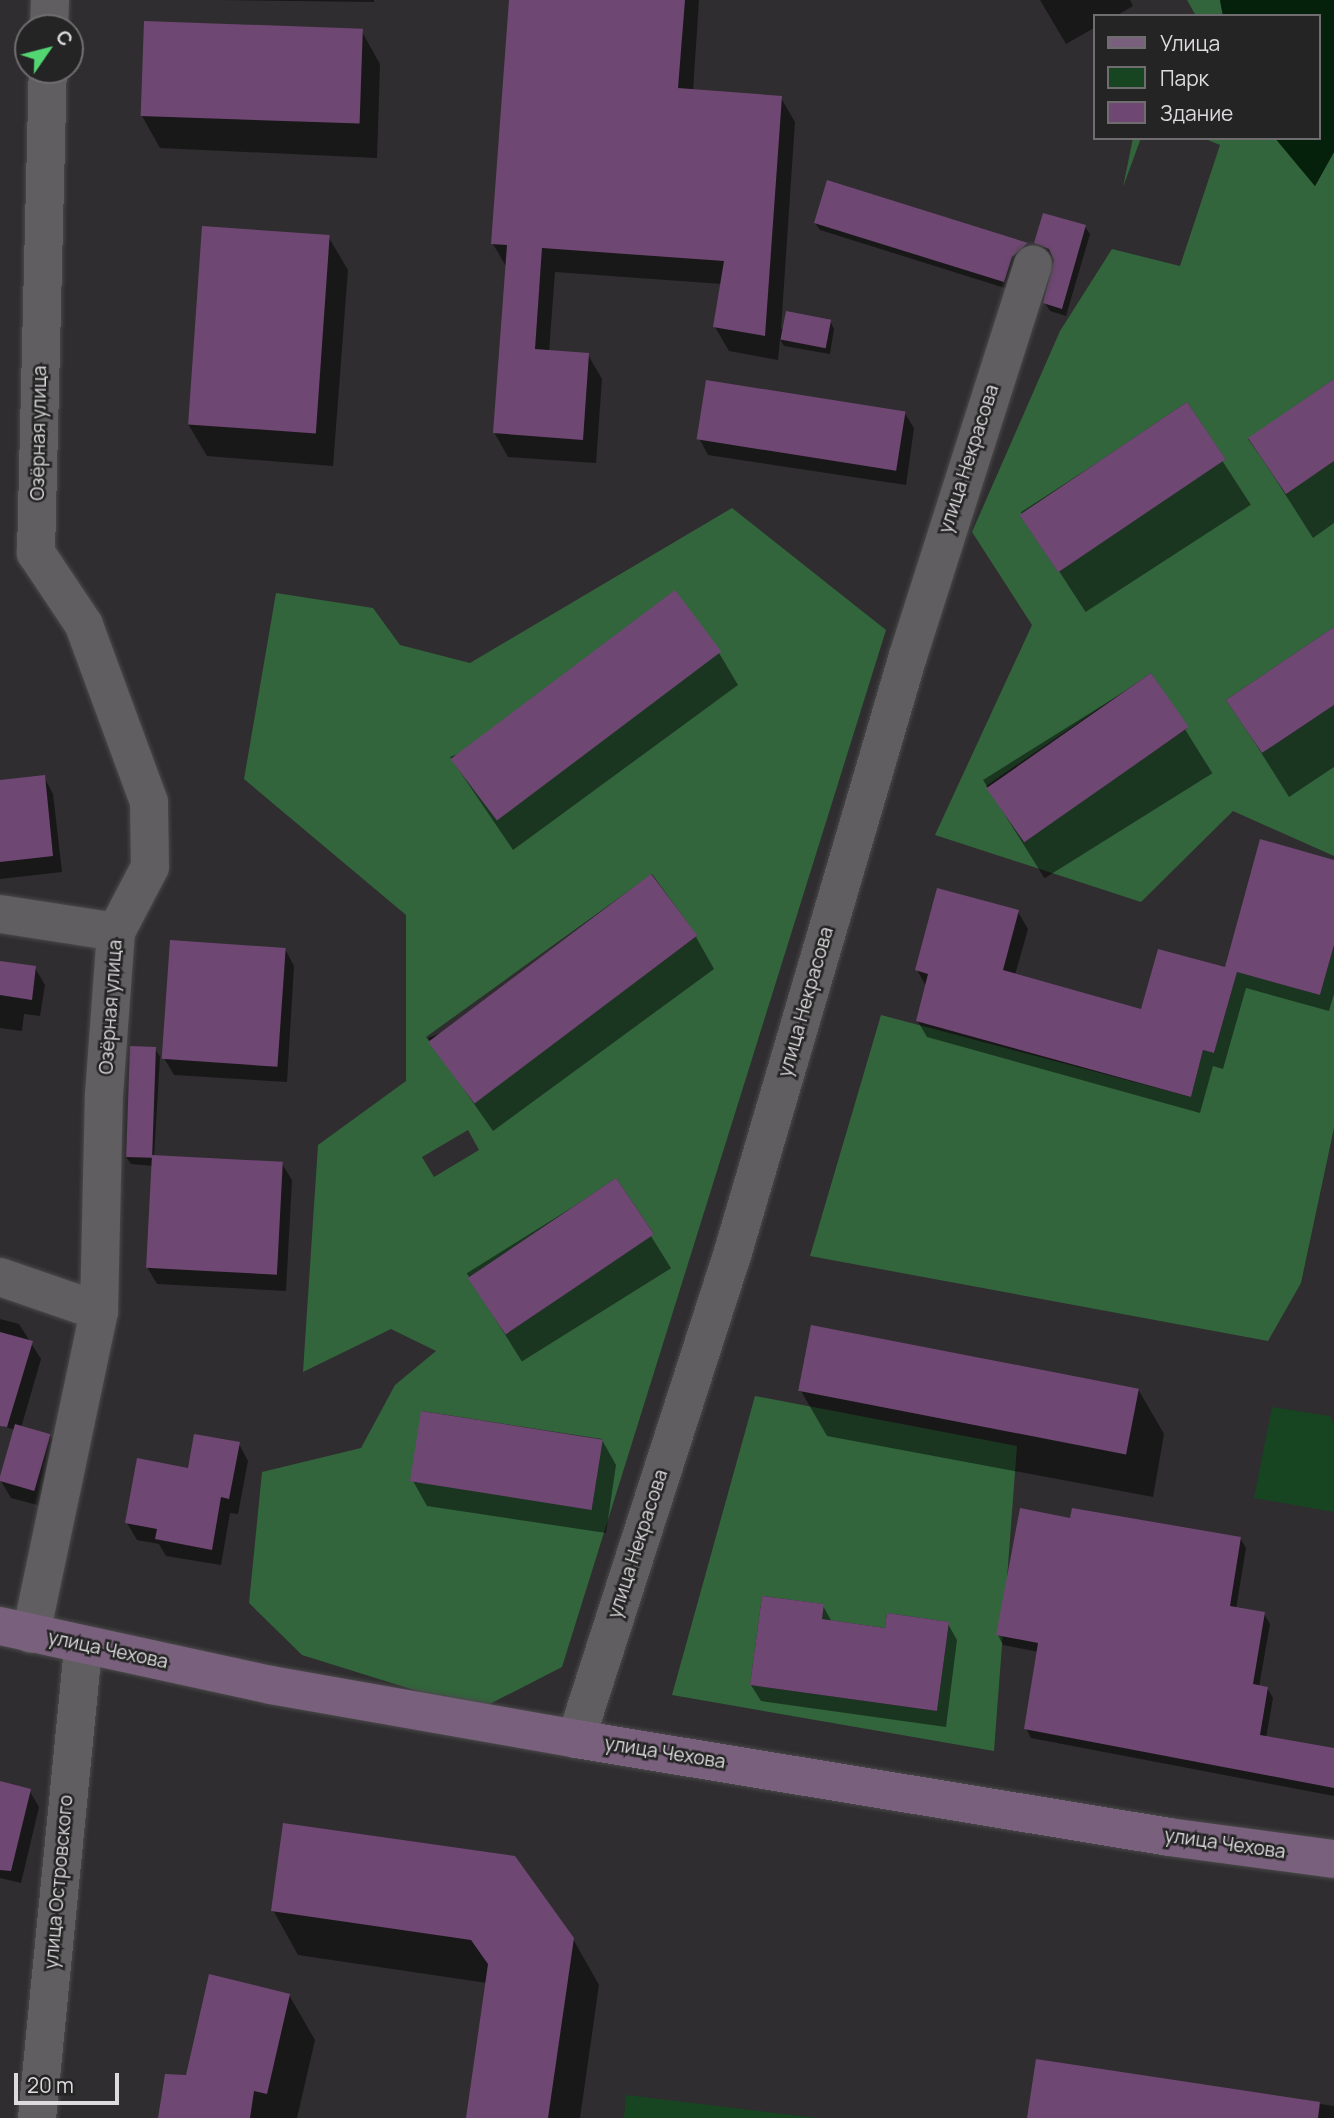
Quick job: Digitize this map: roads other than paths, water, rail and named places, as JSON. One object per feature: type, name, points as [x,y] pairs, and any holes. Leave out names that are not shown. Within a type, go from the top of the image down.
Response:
[{"type":"main road","name":"улица Чехова","points":[[16,1630],[83,1646],[576,1739],[1169,1837],[1334,1859]]},
{"type":"street","name":"Озёрная улица","points":[[16,1630],[99,1311],[104,1095],[116,932],[150,867],[149,802],[84,625],[36,553],[48,84]]},
{"type":"street","name":"улица Некрасова","points":[[576,1739],[733,1252],[908,656],[1033,264]]},
{"type":"street","points":[[0,914],[116,932]]},
{"type":"street","points":[[0,1277],[99,1311]]},
{"type":"street","name":"улица Островского","points":[[37,2118],[83,1646]]}]
